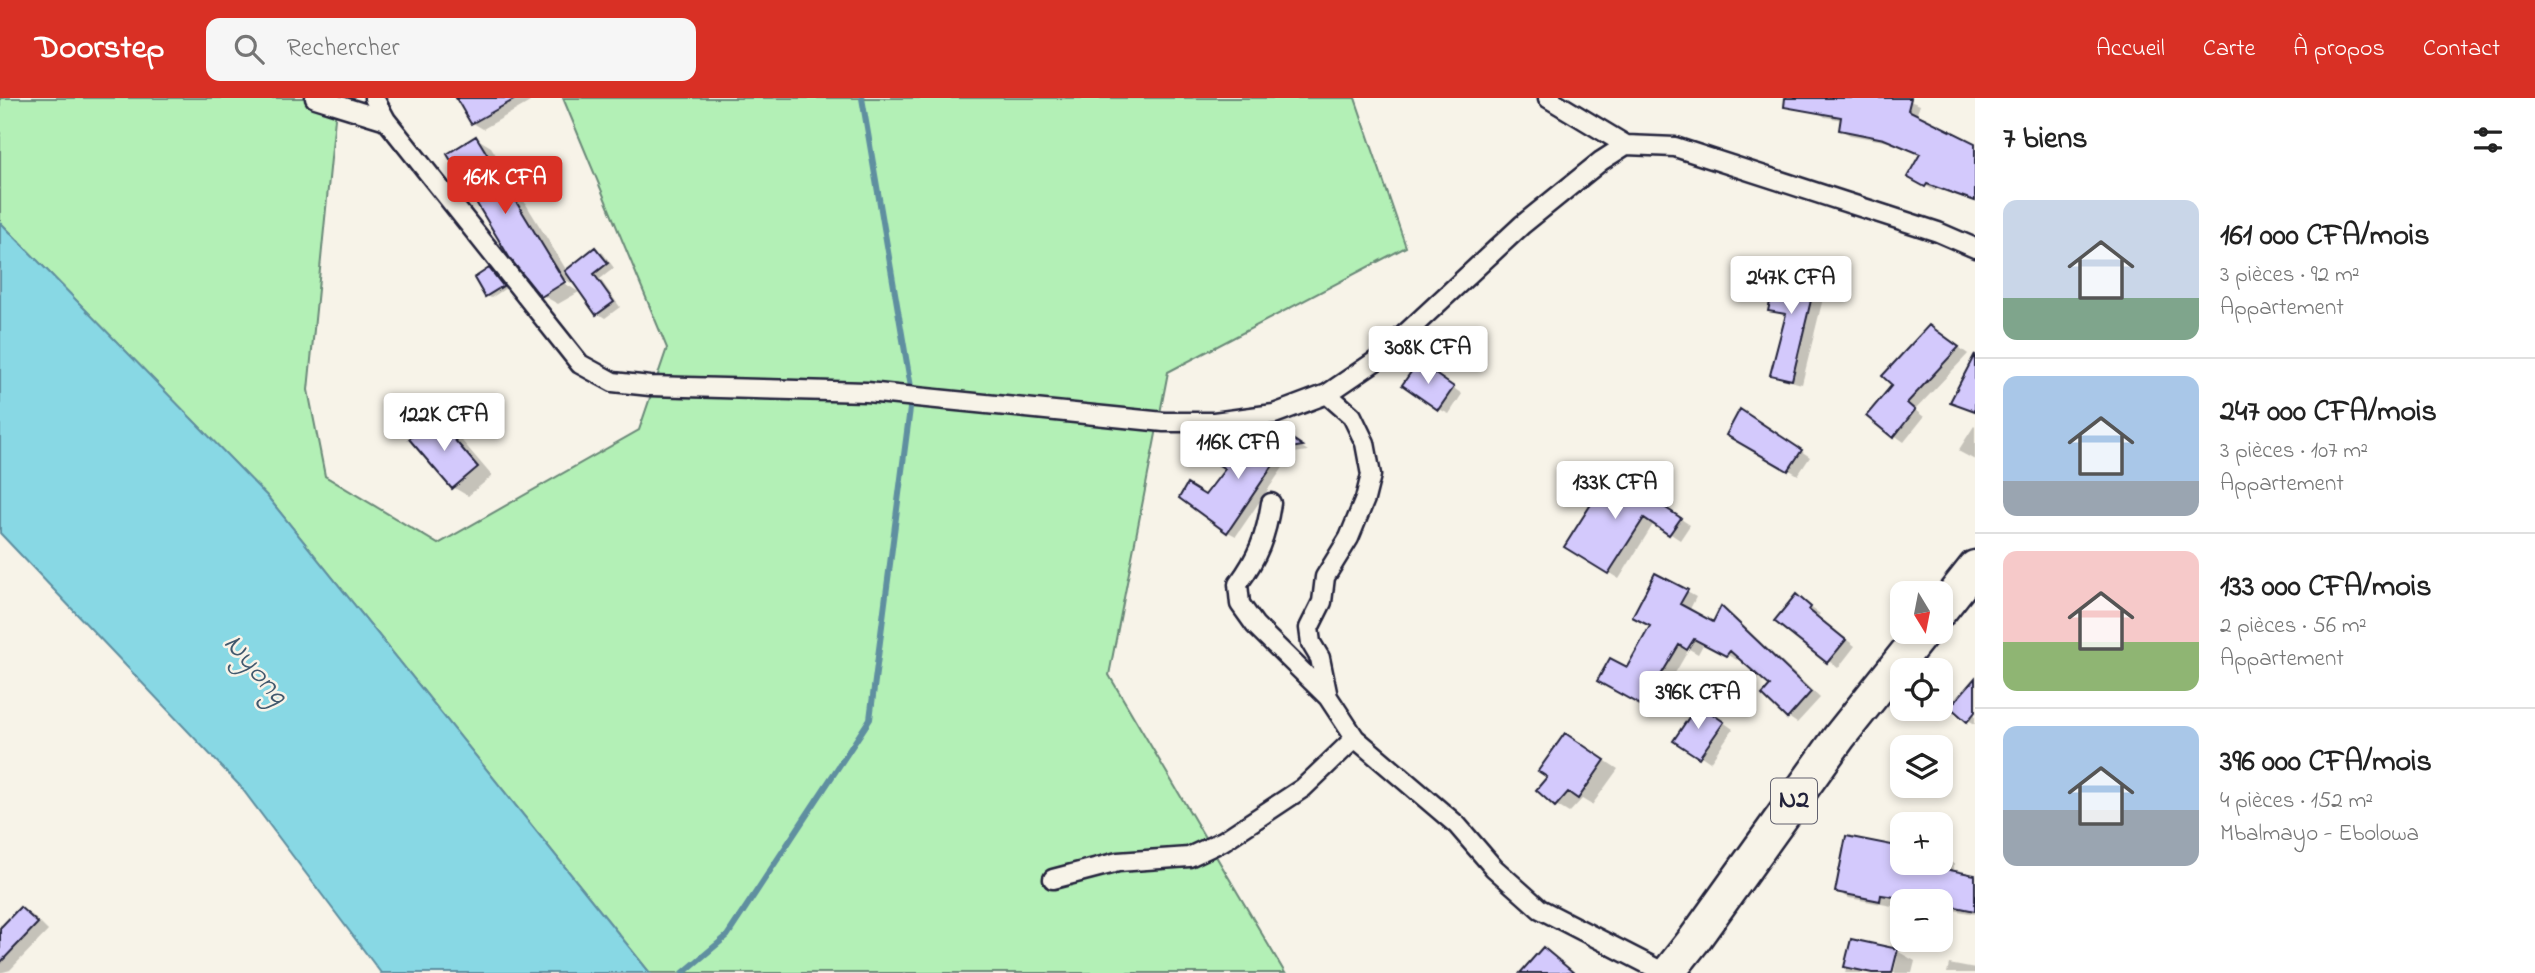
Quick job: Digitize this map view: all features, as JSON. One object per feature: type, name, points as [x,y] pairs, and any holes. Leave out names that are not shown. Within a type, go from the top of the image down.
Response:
[{"type":"highway","points":[[1953,595],[1975,567]]},
{"type":"highway","name":"N2","points":[[1667,973],[1695,940],[1840,736],[1913,644]]},
{"type":"street","points":[[315,98],[386,120]]},
{"type":"street","points":[[374,98],[386,120],[580,364],[613,382],[867,392],[1164,422],[1214,422],[1274,414],[1327,394],[1377,360],[1522,225],[1601,161],[1626,145]]},
{"type":"street","points":[[1548,98],[1626,145],[1675,147],[1938,232],[1975,248]]},
{"type":"street","points":[[1327,394],[1352,416],[1365,443],[1371,475],[1366,499],[1349,538],[1325,577],[1322,602],[1309,628],[1311,643],[1320,658],[1328,697]]},
{"type":"street","points":[[1271,503],[1267,530],[1254,563],[1238,584],[1240,604],[1255,625],[1328,697],[1355,738],[1457,825],[1494,868],[1540,908],[1667,973]]},
{"type":"street","points":[[1054,879],[1118,862],[1189,856],[1223,841],[1303,788],[1355,738]]},
{"type":"green space","points":[[0,98],[337,98],[308,390],[325,476],[438,544],[639,430],[667,348],[563,98],[1355,98],[1406,247],[1168,372],[1109,675],[1285,973],[650,973],[267,496],[0,222]]},
{"type":"water","name":"Nyong","points":[[0,222],[267,496],[650,973],[381,973],[240,786],[0,533]]},
{"type":"building","points":[[456,98],[517,98],[471,124]]},
{"type":"building","points":[[1785,98],[1911,98],[1908,110],[1975,143],[1975,201],[1927,184],[1925,187],[1907,177],[1920,154],[1884,139],[1839,130],[1841,117],[1784,107]]},
{"type":"building","points":[[476,136],[565,282],[541,297],[509,257],[447,154]]},
{"type":"building","points":[[595,247],[608,263],[594,274],[614,302],[596,315],[565,271]]},
{"type":"building","points":[[1778,266],[1817,275],[1792,380],[1770,375],[1786,314],[1768,311]]},
{"type":"building","points":[[489,268],[503,286],[485,297],[474,278]]},
{"type":"building","points":[[1929,325],[1959,347],[1907,403],[1915,410],[1893,438],[1866,416],[1892,385],[1882,376]]},
{"type":"building","points":[[1975,354],[1975,411],[1950,402]]},
{"type":"building","points":[[1418,362],[1454,387],[1438,410],[1402,385]]},
{"type":"building","points":[[1740,409],[1802,450],[1788,471],[1726,435]]},
{"type":"building","points":[[435,417],[478,467],[452,489],[409,439]]},
{"type":"building","points":[[1269,426],[1303,446],[1284,449],[1227,533],[1179,498],[1187,484],[1205,495],[1225,469],[1219,465],[1229,451],[1245,462]]},
{"type":"building","points":[[1604,467],[1681,518],[1669,535],[1644,518],[1608,574],[1564,547],[1600,490],[1592,484]]},
{"type":"building","points":[[1655,573],[1688,590],[1680,604],[1713,622],[1721,606],[1811,692],[1787,719],[1762,695],[1770,686],[1730,651],[1726,656],[1694,639],[1687,650],[1679,645],[1658,680],[1668,688],[1651,711],[1597,681],[1610,658],[1627,667],[1650,626],[1632,617]]},
{"type":"building","points":[[1796,594],[1811,607],[1809,610],[1846,640],[1827,663],[1774,621]]},
{"type":"building","points":[[1975,678],[1975,712],[1967,722],[1953,710],[1953,704]]},
{"type":"building","points":[[1698,704],[1724,722],[1699,758],[1673,741]]},
{"type":"building","points":[[1565,733],[1605,760],[1578,799],[1568,792],[1555,807],[1536,790],[1547,777],[1538,771]]},
{"type":"building","points":[[1846,836],[1890,845],[1890,875],[1953,875],[1953,871],[1975,875],[1975,911],[1953,906],[1953,889],[1890,889],[1890,896],[1881,895],[1880,901],[1835,892]]},
{"type":"building","points":[[20,907],[38,923],[0,963],[0,928]]},
{"type":"building","points":[[1851,939],[1890,947],[1890,952],[1897,952],[1892,973],[1872,973],[1844,967]]},
{"type":"building","points":[[1543,947],[1574,973],[1520,973]]},
{"type":"waterway","points":[[683,973],[727,936],[870,719],[912,393],[862,98]]}]
